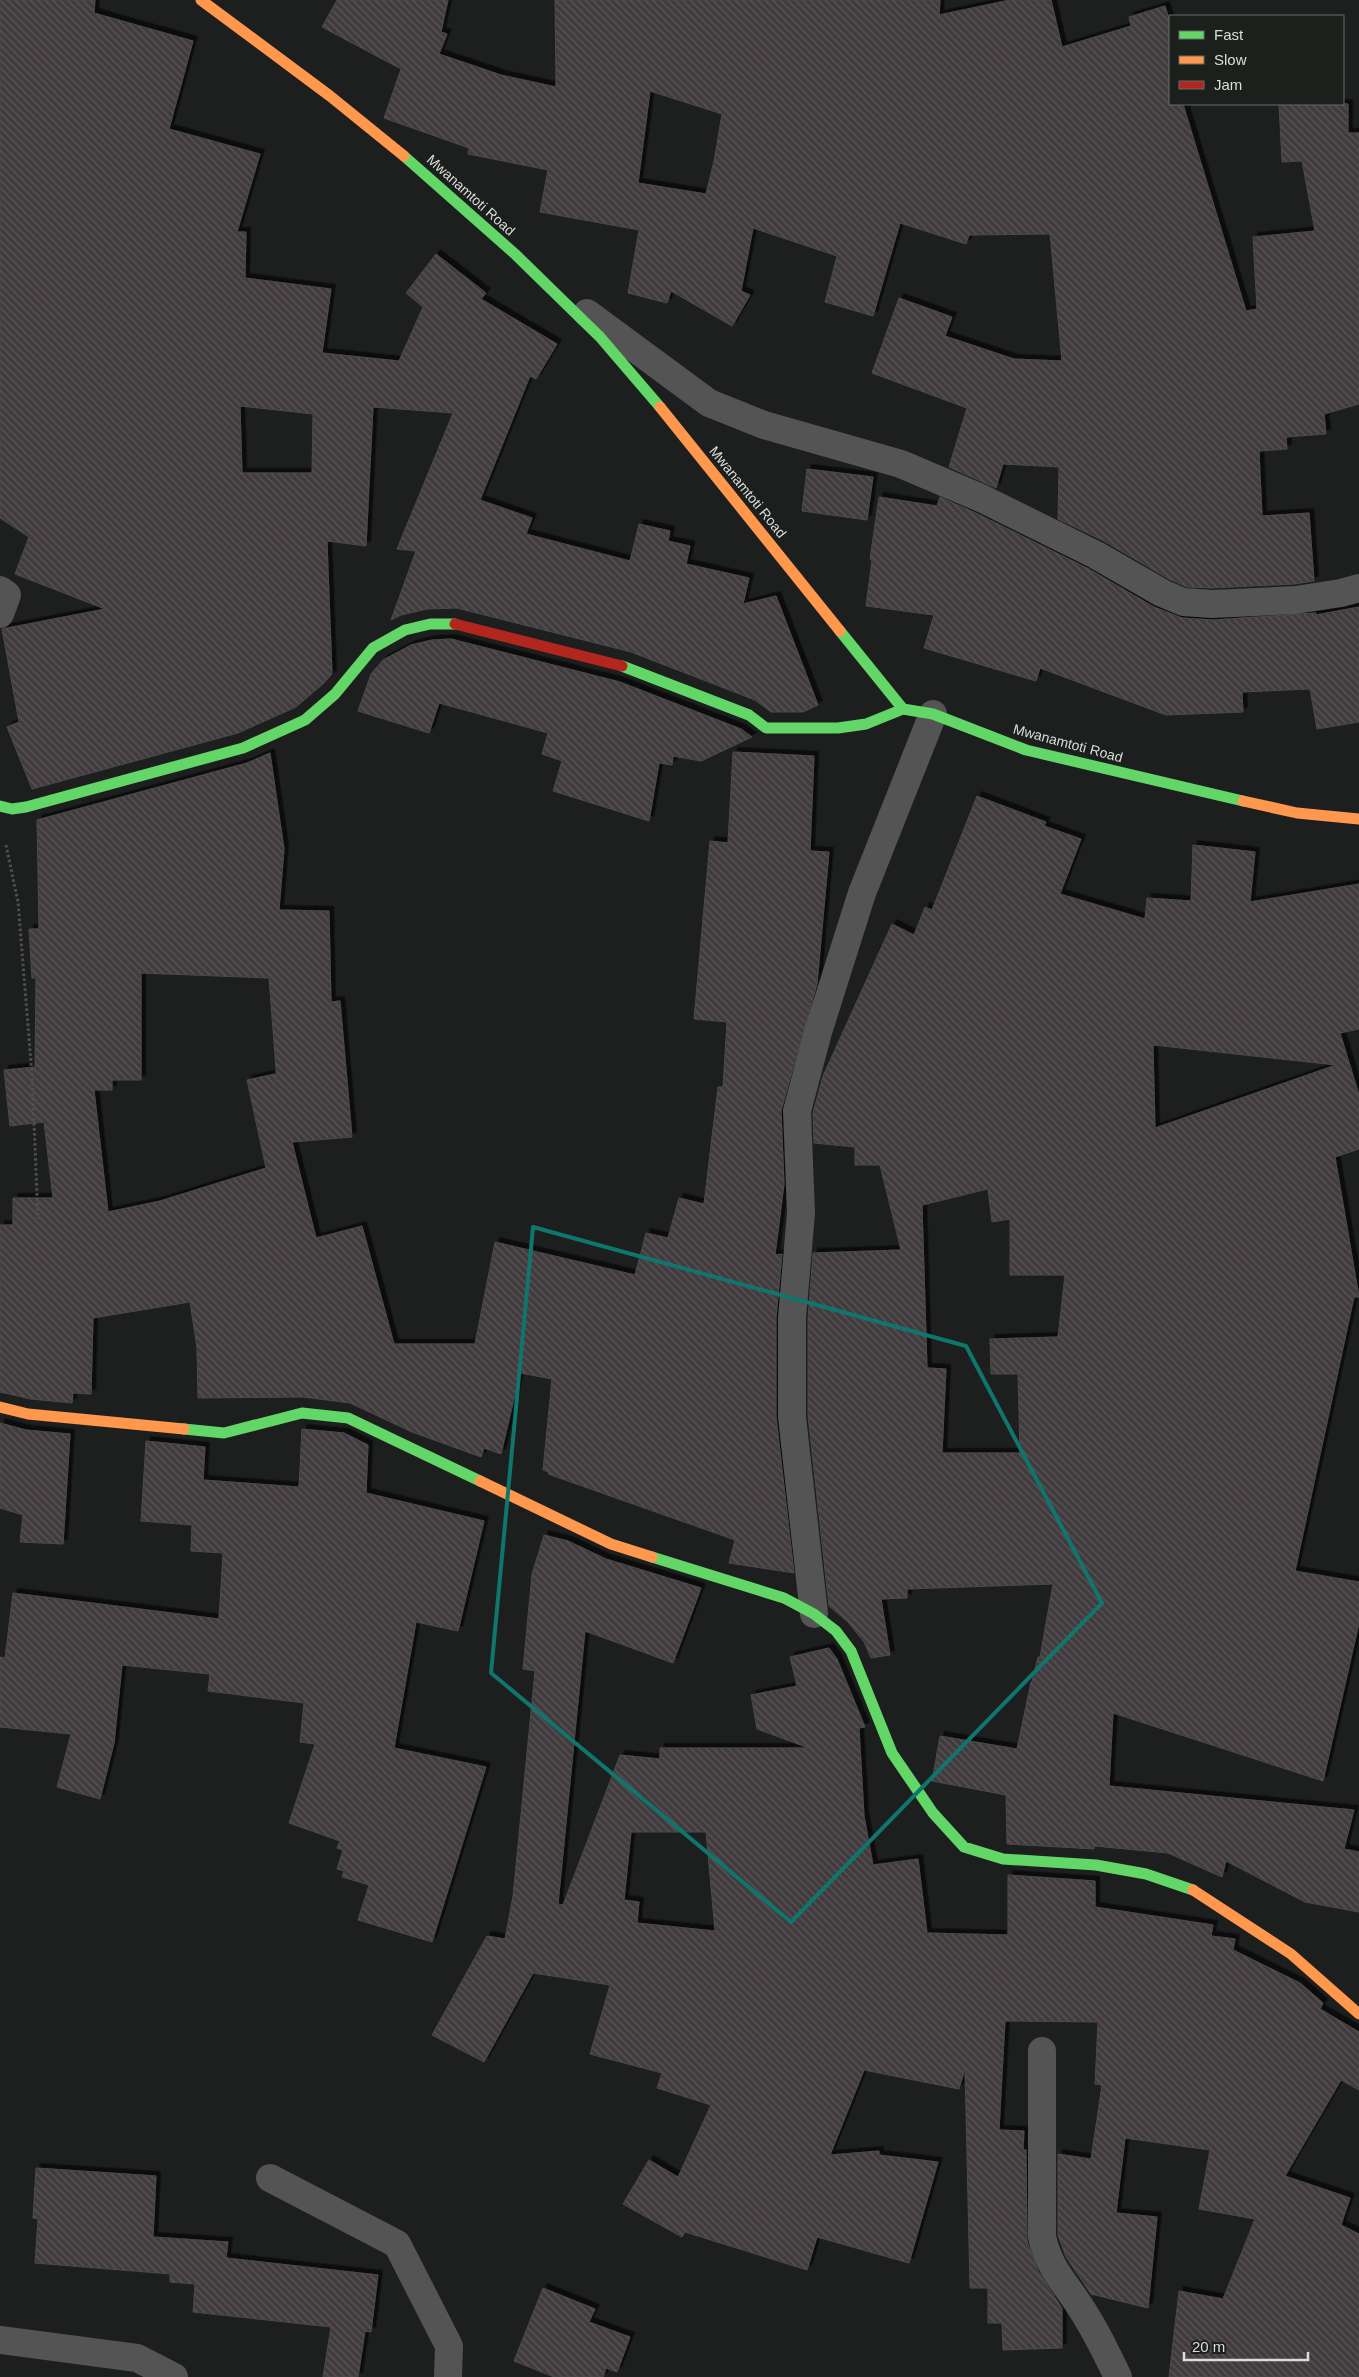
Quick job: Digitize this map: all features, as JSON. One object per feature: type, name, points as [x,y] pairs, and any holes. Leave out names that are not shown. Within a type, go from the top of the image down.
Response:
[{"type":"street","name":"Mwanamtoti Road","points":[[201,0],[330,96],[410,161],[543,281],[600,337],[661,408],[903,708],[934,714],[1026,750],[1127,775],[1297,813],[1359,819]]},
{"type":"street","points":[[543,281],[709,403],[764,425],[901,464],[992,503],[1096,555],[1162,594],[1183,602],[1212,604],[1296,600],[1341,594],[1359,588]]},
{"type":"street","points":[[0,590],[7,595],[0,614]]},
{"type":"street","points":[[0,806],[12,809],[26,807],[243,748],[305,720],[335,694],[374,648],[405,630],[430,624],[453,623],[625,667],[749,715],[766,728],[838,728],[866,724],[903,708]]},
{"type":"street","points":[[814,1614],[792,1417],[792,1318],[801,1213],[796,1111],[818,1032],[862,894],[934,714]]},
{"type":"street","points":[[0,1407],[28,1414],[224,1433],[302,1413],[348,1418],[611,1544],[784,1598],[814,1614],[836,1630],[851,1651],[892,1753],[933,1813],[964,1847],[1003,1859],[1096,1865],[1146,1874],[1190,1887],[1291,1954],[1359,2014]]},
{"type":"street","points":[[1042,2051],[1042,2237],[1045,2251],[1056,2274],[1077,2302],[1118,2377]]},
{"type":"street","points":[[270,2178],[398,2244],[449,2346],[448,2377]]},
{"type":"street","points":[[0,2340],[137,2358],[174,2377]]},
{"type":"path","points":[[6,844],[18,912],[32,1075],[38,1219]]},
{"type":"highlighted area","points":[[533,1227],[966,1346],[1102,1603],[791,1922],[491,1673]]},
{"type":"building","points":[[0,0],[95,0],[94,13],[193,41],[169,129],[260,154],[237,232],[246,232],[245,278],[331,289],[322,353],[399,361],[423,307],[406,293],[436,254],[486,293],[481,299],[557,344],[536,379],[530,376],[480,500],[532,518],[526,534],[630,561],[639,524],[670,531],[668,541],[690,546],[686,564],[749,578],[743,604],[776,596],[818,705],[803,712],[771,712],[755,700],[631,652],[457,608],[427,609],[401,615],[391,620],[416,551],[397,549],[453,413],[373,407],[366,546],[327,541],[332,674],[324,683],[296,707],[238,733],[32,789],[7,727],[19,722],[2,629],[105,609],[15,574],[29,537],[0,518]],"holes":[[[240,406],[313,414],[312,473],[242,473]]]},
{"type":"building","points":[[337,0],[448,0],[441,32],[447,34],[439,54],[501,75],[556,87],[555,0],[940,0],[939,15],[1010,0],[1051,0],[1062,47],[1131,26],[1129,17],[1165,6],[1169,20],[1169,105],[1183,105],[1246,311],[1257,309],[1253,237],[1315,231],[1302,161],[1282,162],[1279,105],[1348,104],[1348,133],[1359,133],[1359,404],[1324,414],[1326,434],[1286,437],[1287,449],[1259,451],[1262,516],[1309,513],[1314,581],[1294,584],[1212,588],[1187,587],[1169,579],[1104,541],[1058,519],[1059,467],[1003,464],[996,488],[949,467],[967,408],[872,373],[899,298],[952,317],[945,336],[1014,359],[1062,361],[1050,234],[969,235],[966,244],[900,223],[873,316],[825,302],[837,256],[753,228],[741,291],[750,295],[732,326],[671,291],[667,303],[628,293],[639,230],[540,212],[548,170],[468,154],[469,148],[384,118],[401,69],[322,27]],"holes":[[[650,91],[722,114],[706,194],[638,183]]]},
{"type":"building","points":[[807,469],[873,477],[867,520],[802,511]]},
{"type":"building","points":[[879,497],[937,506],[940,497],[1089,569],[1154,607],[1182,618],[1213,620],[1316,613],[1316,615],[1359,607],[1359,722],[1317,729],[1310,689],[1242,692],[1243,712],[1166,715],[1040,668],[1036,681],[924,648],[934,615],[866,606],[872,560],[870,559]]},
{"type":"building","points":[[451,639],[620,682],[741,729],[752,737],[701,761],[673,756],[672,765],[659,763],[649,821],[553,791],[562,761],[542,754],[548,733],[439,703],[429,733],[358,711],[371,674],[383,660],[411,645],[432,640]]},
{"type":"building","points":[[733,752],[814,756],[810,851],[829,852],[817,984],[781,1111],[784,1184],[775,1255],[782,1254],[776,1318],[776,1417],[794,1573],[729,1563],[735,1540],[548,1474],[549,1472],[543,1470],[552,1379],[520,1373],[501,1454],[484,1448],[481,1457],[412,1432],[350,1403],[303,1397],[198,1398],[197,1348],[190,1302],[93,1318],[91,1394],[73,1393],[72,1403],[31,1399],[0,1392],[0,1225],[13,1225],[13,1198],[53,1198],[44,1122],[10,1126],[4,1070],[35,1067],[36,978],[32,978],[29,929],[39,929],[37,820],[247,763],[270,753],[284,849],[279,910],[329,911],[331,1002],[340,1001],[352,1137],[292,1142],[316,1238],[362,1226],[394,1344],[475,1344],[495,1242],[635,1275],[646,1233],[668,1238],[679,1198],[704,1204],[718,1087],[723,1087],[727,1022],[694,1019],[710,841],[728,843]],"holes":[[[141,973],[269,978],[277,1082],[275,1074],[247,1080],[266,1168],[160,1201],[108,1212],[94,1090],[112,1090],[112,1080],[141,1080]]]},
{"type":"building","points":[[977,796],[1046,822],[1044,826],[1081,839],[1060,894],[1145,919],[1147,898],[1191,901],[1193,845],[1255,852],[1250,902],[1359,884],[1359,1029],[1340,1033],[1359,1095],[1359,1149],[1335,1157],[1359,1297],[1354,1297],[1295,1571],[1359,1582],[1359,1623],[1323,1781],[1113,1713],[1109,1786],[1354,1810],[1344,1849],[1359,1852],[1359,1912],[1305,1902],[1226,1861],[1222,1877],[1168,1853],[1094,1846],[1094,1849],[1007,1844],[1006,1795],[932,1781],[940,1736],[1017,1749],[1031,1682],[1038,1657],[1040,1657],[1053,1584],[907,1589],[907,1598],[881,1599],[890,1655],[871,1658],[864,1642],[848,1622],[829,1606],[808,1416],[808,1319],[813,1253],[901,1250],[880,1165],[855,1165],[855,1147],[814,1143],[813,1113],[823,1076],[892,924],[914,935],[925,907],[932,910]],"holes":[[[1153,1045],[1336,1065],[1155,1128]],[[988,1189],[992,1222],[1010,1219],[1010,1275],[1065,1275],[1058,1337],[990,1339],[991,1374],[1018,1374],[1020,1453],[942,1453],[946,1369],[927,1368],[922,1205]]]},
{"type":"building","points":[[0,1423],[26,1430],[70,1434],[63,1544],[20,1542],[23,1515],[0,1508]]},
{"type":"building","points":[[302,1429],[344,1433],[368,1445],[366,1493],[484,1521],[458,1631],[416,1622],[394,1748],[486,1767],[432,1942],[358,1920],[369,1885],[342,1877],[344,1871],[337,1869],[343,1850],[337,1848],[340,1841],[289,1823],[315,1744],[300,1742],[304,1703],[208,1691],[210,1674],[122,1665],[114,1743],[100,1799],[57,1787],[71,1734],[0,1727],[0,1657],[5,1658],[13,1593],[219,1619],[223,1553],[191,1551],[192,1525],[141,1521],[146,1441],[205,1447],[203,1480],[299,1487]]},
{"type":"building","points":[[544,1535],[568,1541],[606,1559],[701,1588],[673,1663],[585,1631],[558,1904],[563,1905],[620,1755],[660,1759],[660,1748],[809,1748],[757,1729],[751,1695],[797,1686],[790,1657],[829,1648],[837,1659],[865,1727],[859,1728],[864,1816],[873,1865],[918,1859],[927,1933],[1008,1935],[1008,1875],[1095,1881],[1095,1907],[1213,1925],[1211,1936],[1235,1939],[1233,1950],[1300,1983],[1323,2003],[1320,2009],[1359,2032],[1359,2090],[1341,2080],[1285,2176],[1350,2198],[1341,2225],[1359,2234],[1359,2377],[1169,2377],[1179,2291],[1223,2299],[1255,2219],[1199,2209],[1210,2150],[1125,2138],[1116,2213],[1157,2217],[1148,2308],[1091,2294],[1066,2257],[1058,2235],[1058,2154],[1091,2159],[1102,2085],[1095,2084],[1098,2022],[1005,2021],[999,2130],[1024,2131],[1023,2150],[1026,2150],[1027,2241],[1038,2271],[1062,2308],[1062,2348],[1003,2350],[1002,2323],[988,2323],[988,2288],[970,2288],[965,2068],[959,2089],[864,2070],[830,2155],[879,2151],[879,2155],[938,2162],[909,2263],[817,2237],[807,2270],[685,2232],[682,2237],[623,2204],[649,2160],[678,2177],[711,2105],[657,2088],[662,2073],[590,2054],[610,1985],[533,1973],[484,2062],[432,2035],[487,1936],[505,1939],[513,1896],[535,1671],[523,1669],[532,1574]],"holes":[[[631,1832],[706,1832],[715,1931],[637,1923],[639,1902],[624,1900]]]},
{"type":"building","points":[[36,2168],[156,2176],[153,2237],[228,2242],[226,2258],[378,2275],[371,2332],[365,2331],[358,2377],[323,2377],[331,2327],[193,2312],[195,2284],[170,2282],[170,2274],[35,2263],[38,2219],[33,2218]]},
{"type":"building","points":[[543,2288],[595,2309],[589,2322],[630,2337],[617,2372],[606,2368],[603,2377],[554,2377],[514,2361]]},
{"type":"traffic: fast","points":[[404,156],[515,254],[600,337],[660,407]]},
{"type":"traffic: fast","points":[[0,806],[12,809],[26,807],[243,748],[305,720],[335,694],[373,648],[405,630],[430,624],[455,624]]},
{"type":"traffic: fast","points":[[840,631],[903,709],[933,714],[1026,750],[1243,801]]},
{"type":"traffic: fast","points":[[622,666],[749,715],[766,728],[838,728],[866,724],[903,709]]},
{"type":"traffic: fast","points":[[184,1429],[224,1433],[302,1413],[348,1418],[480,1481]]},
{"type":"traffic: fast","points":[[652,1557],[784,1598],[814,1614],[836,1631],[851,1651],[892,1753],[933,1813],[964,1847],[1003,1859],[1096,1865],[1146,1874],[1193,1890]]},
{"type":"traffic: slow","points":[[201,0],[330,96],[404,156]]},
{"type":"traffic: slow","points":[[660,407],[840,631]]},
{"type":"traffic: slow","points":[[1243,801],[1297,813],[1359,819]]},
{"type":"traffic: slow","points":[[0,1407],[28,1414],[184,1429]]},
{"type":"traffic: slow","points":[[480,1481],[611,1544],[652,1557]]},
{"type":"traffic: slow","points":[[1193,1890],[1291,1954],[1359,2014]]},
{"type":"traffic: jam","points":[[455,624],[622,666]]}]
